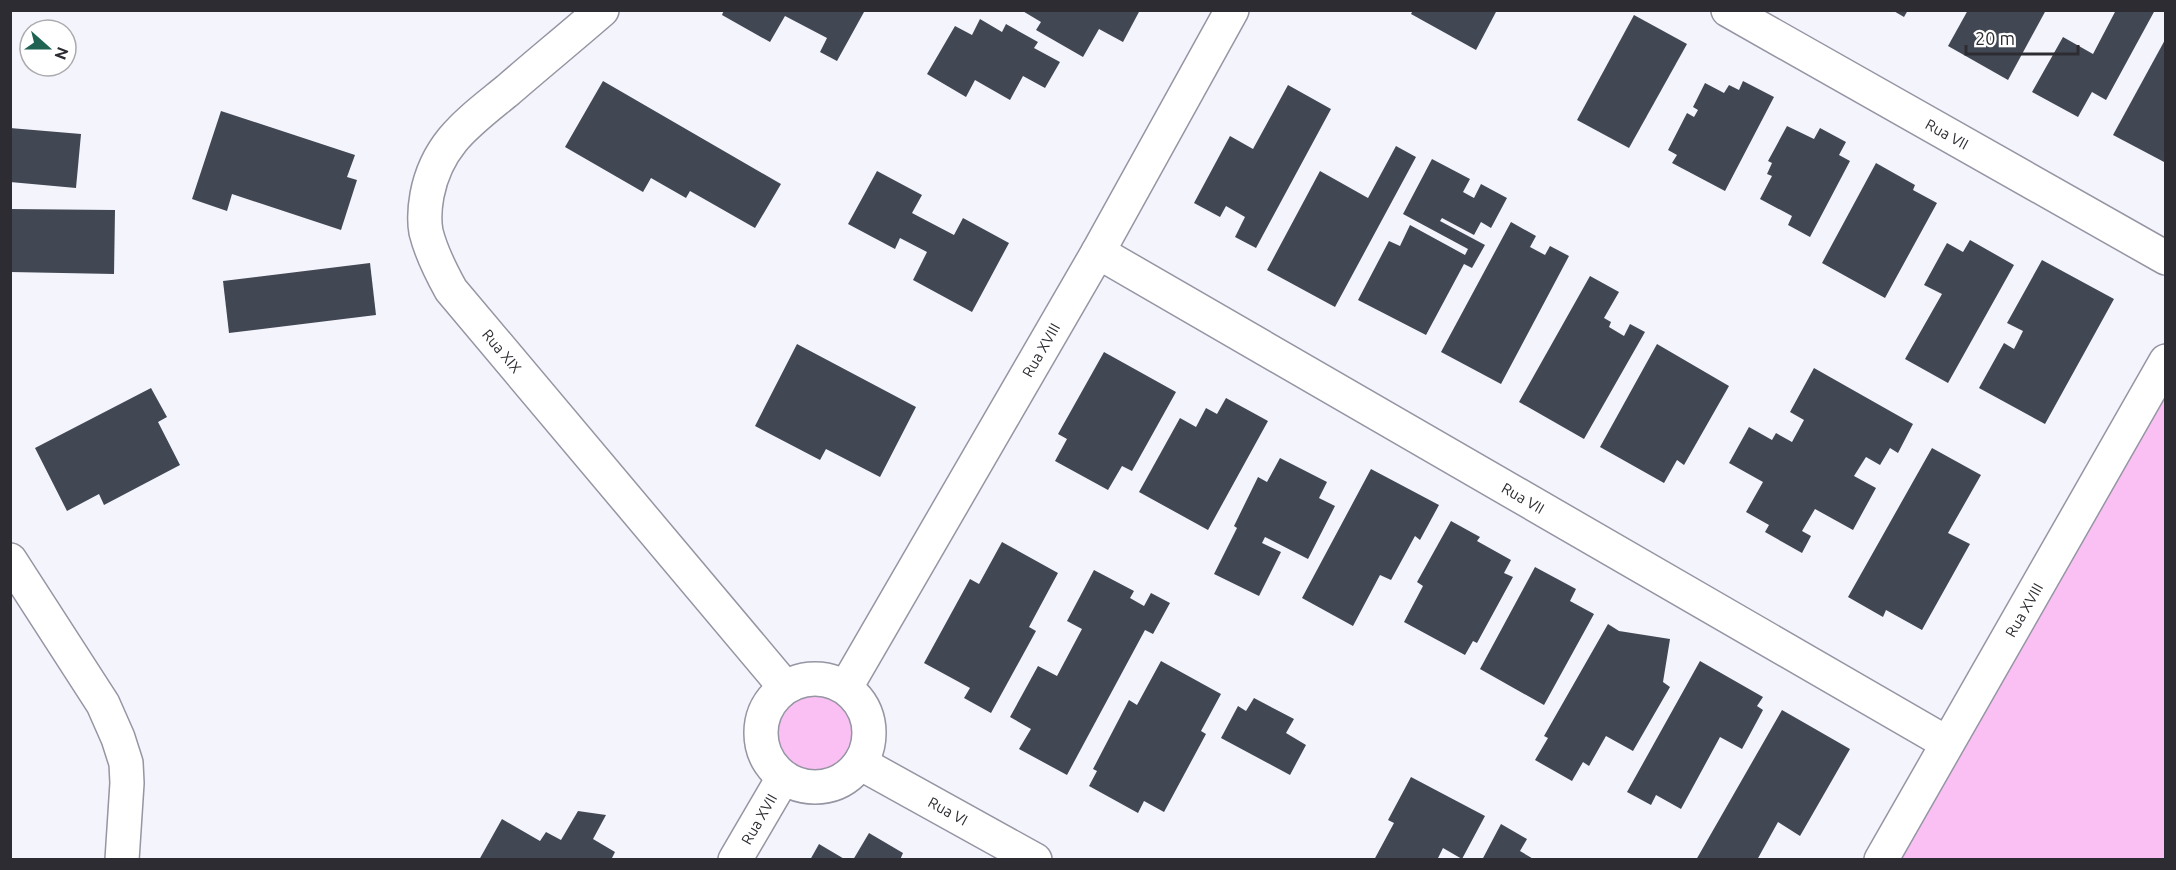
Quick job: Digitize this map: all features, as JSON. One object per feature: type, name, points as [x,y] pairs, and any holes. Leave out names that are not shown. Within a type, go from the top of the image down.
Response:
[{"type":"street","name":"Rua XIX","points":[[603,10],[467,124],[443,150],[429,184],[425,204],[426,230],[437,262],[451,291],[785,687]]},
{"type":"street","name":"Rua XVIII","points":[[846,687],[1098,252],[1232,10]]},
{"type":"street","name":"Rua VII","points":[[1728,10],[2166,258]]},
{"type":"street","name":"Rua VII","points":[[1098,252],[1947,743]]},
{"type":"street","name":"Rua XVIII","points":[[1881,860],[2166,361]]},
{"type":"street","points":[[10,560],[97,694],[118,738],[126,763],[128,783],[122,860]]},
{"type":"street","points":[[785,687],[799,680],[815,678],[831,680],[846,687],[858,699],[866,714],[870,730],[868,748],[861,763]]},
{"type":"street","name":"Rua XVII","points":[[785,687],[772,699],[764,715],[760,732],[763,750],[771,766],[783,778],[799,786],[816,788],[833,785],[849,776],[861,763]]},
{"type":"street","name":"Rua VI","points":[[861,763],[1035,860]]},
{"type":"street","name":"Rua XVII","points":[[735,860],[783,778]]},
{"type":"shaded area","points":[[2165,395],[2165,859],[1901,860]]},
{"type":"shaded area","points":[[815,687],[833,691],[847,701],[857,715],[861,733],[857,751],[847,765],[833,775],[815,779],[797,775],[783,765],[773,751],[769,733],[773,715],[783,701],[797,691]]},
{"type":"building","points":[[724,10],[861,10],[864,12],[837,61],[820,52],[827,38],[785,16],[770,42],[722,15]]},
{"type":"building","points":[[1021,10],[1140,10],[1123,42],[1099,29],[1083,57],[1036,30],[1041,22]]},
{"type":"building","points":[[1413,10],[1497,10],[1476,50],[1411,14]]},
{"type":"building","points":[[1892,10],[1908,10],[1904,17]]},
{"type":"building","points":[[1968,10],[2046,10],[2008,80],[1948,46]]},
{"type":"building","points":[[2116,10],[2155,10],[2106,100],[2092,92],[2078,117],[2032,92],[2063,37],[2093,54]]},
{"type":"building","points":[[1634,15],[1687,44],[1629,148],[1577,120]]},
{"type":"building","points":[[980,19],[1002,32],[1006,24],[1038,42],[1034,48],[1060,62],[1045,88],[1023,76],[1010,100],[975,80],[966,97],[927,74],[955,26],[972,35]]},
{"type":"building","points":[[2166,38],[2166,163],[2113,135]]},
{"type":"building","points":[[603,81],[781,184],[755,228],[690,191],[686,198],[651,178],[643,192],[565,147]]},
{"type":"building","points":[[1743,81],[1774,97],[1725,191],[1672,163],[1677,155],[1668,150],[1687,113],[1694,117],[1698,110],[1693,107],[1705,83],[1724,93],[1729,85],[1739,90]]},
{"type":"building","points":[[1288,85],[1331,109],[1256,248],[1235,237],[1245,217],[1226,206],[1220,217],[1194,203],[1230,136],[1253,149]]},
{"type":"building","points":[[221,111],[355,155],[347,177],[357,180],[341,230],[232,194],[227,211],[192,199]]},
{"type":"building","points":[[1787,126],[1814,139],[1820,128],[1846,142],[1839,155],[1850,161],[1810,237],[1788,225],[1792,216],[1760,199],[1772,176],[1767,174],[1772,163],[1768,161]]},
{"type":"building","points":[[10,128],[81,134],[76,188],[10,182]]},
{"type":"building","points":[[1396,146],[1416,157],[1335,307],[1267,270],[1320,171],[1368,198]]},
{"type":"building","points":[[1432,159],[1470,179],[1463,192],[1474,198],[1481,184],[1507,198],[1491,228],[1481,222],[1474,235],[1442,218],[1440,221],[1485,245],[1472,268],[1464,264],[1426,335],[1358,300],[1389,241],[1400,246],[1410,225],[1465,255],[1468,249],[1403,214]]},
{"type":"building","points":[[1876,163],[1915,185],[1913,190],[1937,203],[1885,298],[1822,263]]},
{"type":"building","points":[[877,171],[922,195],[912,213],[954,235],[963,218],[1009,243],[972,312],[913,280],[927,252],[900,238],[895,249],[848,224]]},
{"type":"building","points":[[10,209],[115,210],[114,274],[10,272]]},
{"type":"building","points":[[1511,222],[1536,236],[1530,247],[1545,255],[1550,246],[1569,256],[1501,384],[1441,352]]},
{"type":"building","points":[[1970,240],[2014,265],[1948,383],[1905,359],[1942,294],[1924,285],[1947,243],[1963,252]]},
{"type":"building","points":[[2042,260],[2114,299],[2045,424],[1979,388],[2004,343],[2014,349],[2023,331],[2007,323]]},
{"type":"building","points":[[370,263],[376,315],[229,333],[223,281]]},
{"type":"building","points":[[1590,276],[1619,292],[1604,318],[1611,322],[1609,327],[1624,336],[1630,324],[1645,332],[1584,439],[1519,402]]},
{"type":"building","points":[[797,344],[916,407],[880,477],[826,449],[820,460],[755,426]]},
{"type":"building","points":[[1657,344],[1729,386],[1684,465],[1677,460],[1664,483],[1600,447]]},
{"type":"building","points":[[1104,352],[1176,392],[1132,471],[1122,466],[1108,490],[1055,461],[1067,439],[1058,434]]},
{"type":"building","points":[[1814,368],[1913,424],[1898,453],[1890,448],[1880,465],[1866,457],[1854,476],[1876,488],[1853,530],[1815,509],[1802,531],[1811,536],[1802,553],[1765,532],[1769,525],[1746,512],[1763,482],[1729,463],[1749,427],[1772,440],[1776,433],[1792,442],[1804,420],[1790,412]]},
{"type":"building","points":[[151,388],[167,417],[158,422],[180,465],[104,505],[99,494],[67,511],[35,448]]},
{"type":"building","points":[[1226,398],[1268,421],[1208,530],[1139,492],[1180,418],[1196,427],[1206,408],[1217,414]]},
{"type":"building","points":[[1932,448],[1981,475],[1948,533],[1970,544],[1922,630],[1886,610],[1883,617],[1848,597]]},
{"type":"building","points":[[1280,458],[1327,482],[1319,498],[1335,506],[1308,559],[1265,537],[1262,543],[1281,552],[1259,596],[1214,574],[1237,528],[1234,526],[1258,477],[1267,482]]},
{"type":"building","points":[[1371,469],[1439,505],[1420,540],[1415,536],[1391,580],[1380,575],[1353,626],[1302,598]]},
{"type":"building","points":[[1451,521],[1480,537],[1477,541],[1511,560],[1504,573],[1513,577],[1477,643],[1473,641],[1465,655],[1404,622],[1423,586],[1417,582]]},
{"type":"building","points":[[1002,542],[1058,573],[1029,627],[1036,631],[991,713],[964,698],[970,688],[924,663],[970,579],[979,584]]},
{"type":"building","points":[[1535,567],[1576,589],[1570,601],[1594,614],[1544,705],[1480,669]]},
{"type":"building","points":[[1094,570],[1134,591],[1130,598],[1144,606],[1151,593],[1170,603],[1153,634],[1145,630],[1067,775],[1019,749],[1031,729],[1010,717],[1038,666],[1057,676],[1082,629],[1067,621]]},
{"type":"building","points":[[1608,624],[1619,631],[1670,639],[1663,682],[1670,687],[1633,751],[1606,736],[1589,766],[1583,762],[1572,781],[1535,760],[1548,738],[1544,736]]},
{"type":"building","points":[[1161,661],[1221,694],[1201,731],[1206,734],[1164,812],[1144,801],[1138,813],[1089,786],[1097,771],[1093,769],[1129,700],[1137,705]]},
{"type":"building","points":[[1700,661],[1763,697],[1757,706],[1763,710],[1742,749],[1720,737],[1681,809],[1656,795],[1651,805],[1627,792]]},
{"type":"building","points":[[1254,698],[1294,719],[1286,733],[1306,745],[1290,775],[1221,738],[1238,706],[1246,711]]},
{"type":"building","points":[[1782,710],[1850,749],[1800,836],[1778,822],[1757,860],[1696,860]]},
{"type":"building","points":[[1411,777],[1485,816],[1462,859],[1443,848],[1437,860],[1374,860],[1394,823],[1388,820]]},
{"type":"building","points":[[578,811],[606,815],[593,839],[615,852],[611,860],[479,860],[502,819],[540,841],[546,832],[561,840]]},
{"type":"building","points":[[1501,824],[1527,839],[1520,851],[1535,860],[1482,860]]},
{"type":"building","points":[[869,833],[903,853],[900,860],[853,860]]},
{"type":"building","points":[[819,844],[846,860],[810,860]]}]
